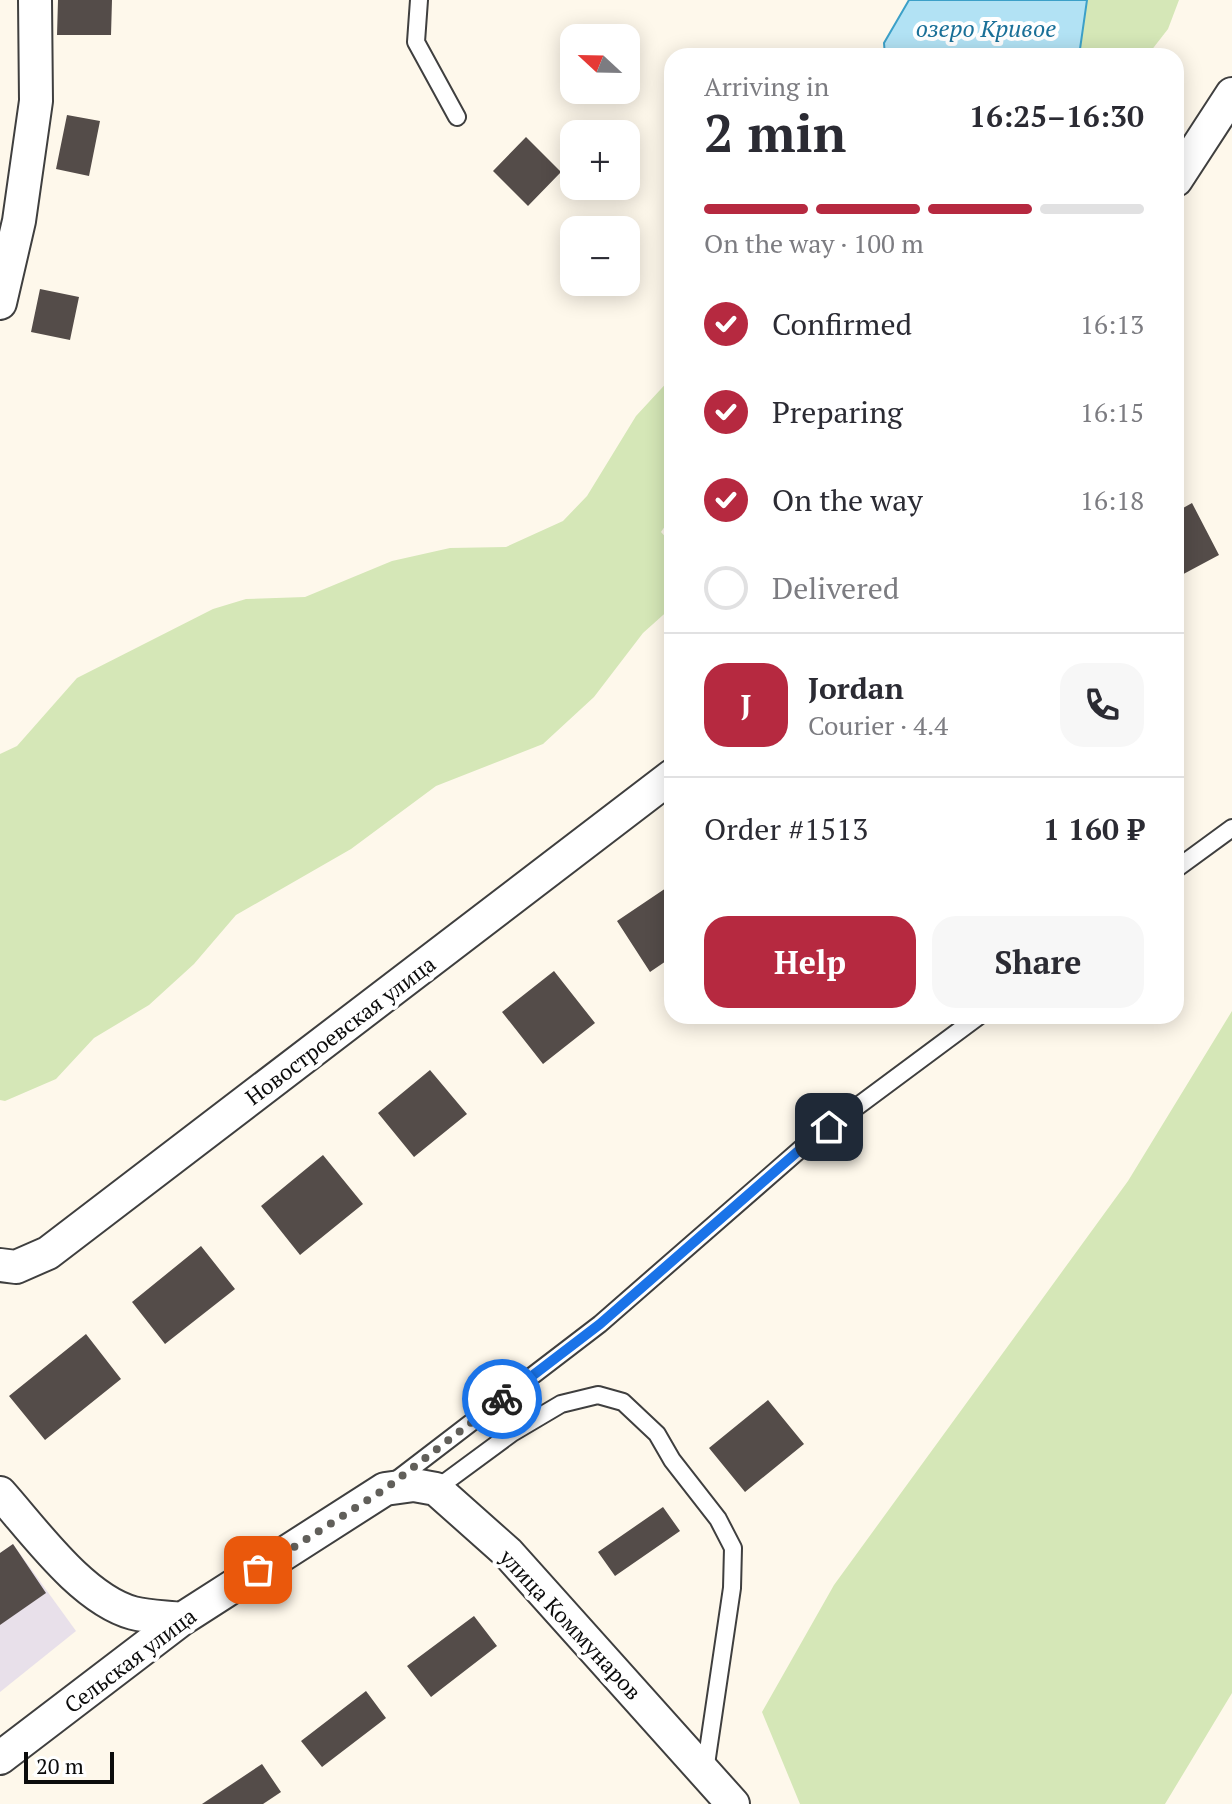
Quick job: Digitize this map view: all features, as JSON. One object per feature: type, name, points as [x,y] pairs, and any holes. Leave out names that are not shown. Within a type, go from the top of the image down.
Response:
[{"type":"street","points":[[0,303],[19,221],[36,101],[35,0]]},
{"type":"street","points":[[1184,168],[1232,94]]},
{"type":"street","name":"Новостроевская улица","points":[[0,1265],[16,1267],[48,1253],[664,782]]},
{"type":"street","points":[[385,1489],[414,1485],[436,1489]]},
{"type":"street","name":"Сельская улица","points":[[0,1758],[182,1619],[385,1489]]},
{"type":"street","name":"улица Коммунаров","points":[[436,1489],[508,1553],[733,1804]]},
{"type":"street","points":[[0,1493],[64,1566],[99,1597],[132,1613],[182,1619]]},
{"type":"lane","points":[[419,0],[416,42],[457,117]]},
{"type":"lane","points":[[1184,863],[1232,828]]},
{"type":"lane","points":[[385,1489],[600,1324],[804,1146],[968,1024]]},
{"type":"lane","points":[[436,1489],[561,1404],[598,1395],[623,1402],[657,1434],[672,1460],[718,1519],[733,1548],[732,1588],[705,1771]]},
{"type":"shaded area","points":[[13,1544],[76,1631],[0,1692],[0,1553]]},
{"type":"green space","points":[[1087,0],[1179,0],[1168,29],[1153,48],[1080,48]]},
{"type":"green space","points":[[664,386],[664,528],[661,532],[664,535],[664,614],[643,633],[594,697],[543,744],[436,786],[351,849],[236,915],[194,964],[149,1005],[94,1038],[56,1079],[5,1101],[0,1100],[0,754],[17,746],[77,678],[213,609],[246,599],[305,597],[392,561],[450,548],[506,547],[563,521],[587,496],[636,416]]},
{"type":"green space","points":[[1232,1011],[1232,1693],[1165,1804],[800,1804],[762,1712],[834,1585],[1128,1181]]},
{"type":"water","name":"озеро Кривое","points":[[909,0],[1087,0],[1080,48],[884,48],[884,43]]},
{"type":"building","points":[[58,0],[112,0],[111,35],[57,35]]},
{"type":"building","points":[[67,115],[100,121],[89,176],[56,169]]},
{"type":"building","points":[[526,137],[560,173],[528,206],[493,171]]},
{"type":"building","points":[[40,289],[79,297],[70,340],[31,332]]},
{"type":"building","points":[[1192,503],[1219,555],[1184,574],[1184,508]]},
{"type":"building","points":[[664,889],[664,962],[650,972],[617,921]]},
{"type":"building","points":[[554,971],[595,1023],[543,1064],[502,1012]]},
{"type":"building","points":[[430,1070],[467,1114],[414,1157],[378,1113]]},
{"type":"building","points":[[323,1155],[363,1204],[300,1255],[261,1206]]},
{"type":"building","points":[[201,1246],[235,1289],[165,1344],[132,1302]]},
{"type":"building","points":[[86,1334],[121,1379],[45,1440],[9,1396]]},
{"type":"building","points":[[768,1400],[804,1444],[745,1492],[709,1448]]},
{"type":"building","points":[[663,1507],[680,1531],[615,1576],[598,1552]]},
{"type":"building","points":[[13,1544],[46,1593],[0,1625],[0,1553]]},
{"type":"building","points":[[474,1616],[497,1646],[431,1697],[407,1666]]},
{"type":"building","points":[[366,1691],[386,1718],[322,1767],[301,1741]]},
{"type":"building","points":[[262,1764],[281,1792],[263,1804],[202,1804]]},
{"type":"way so far","points":[[258,1570],[385,1489],[502,1399]]},
{"type":"route","points":[[502,1399],[600,1324],[829,1127]]}]
